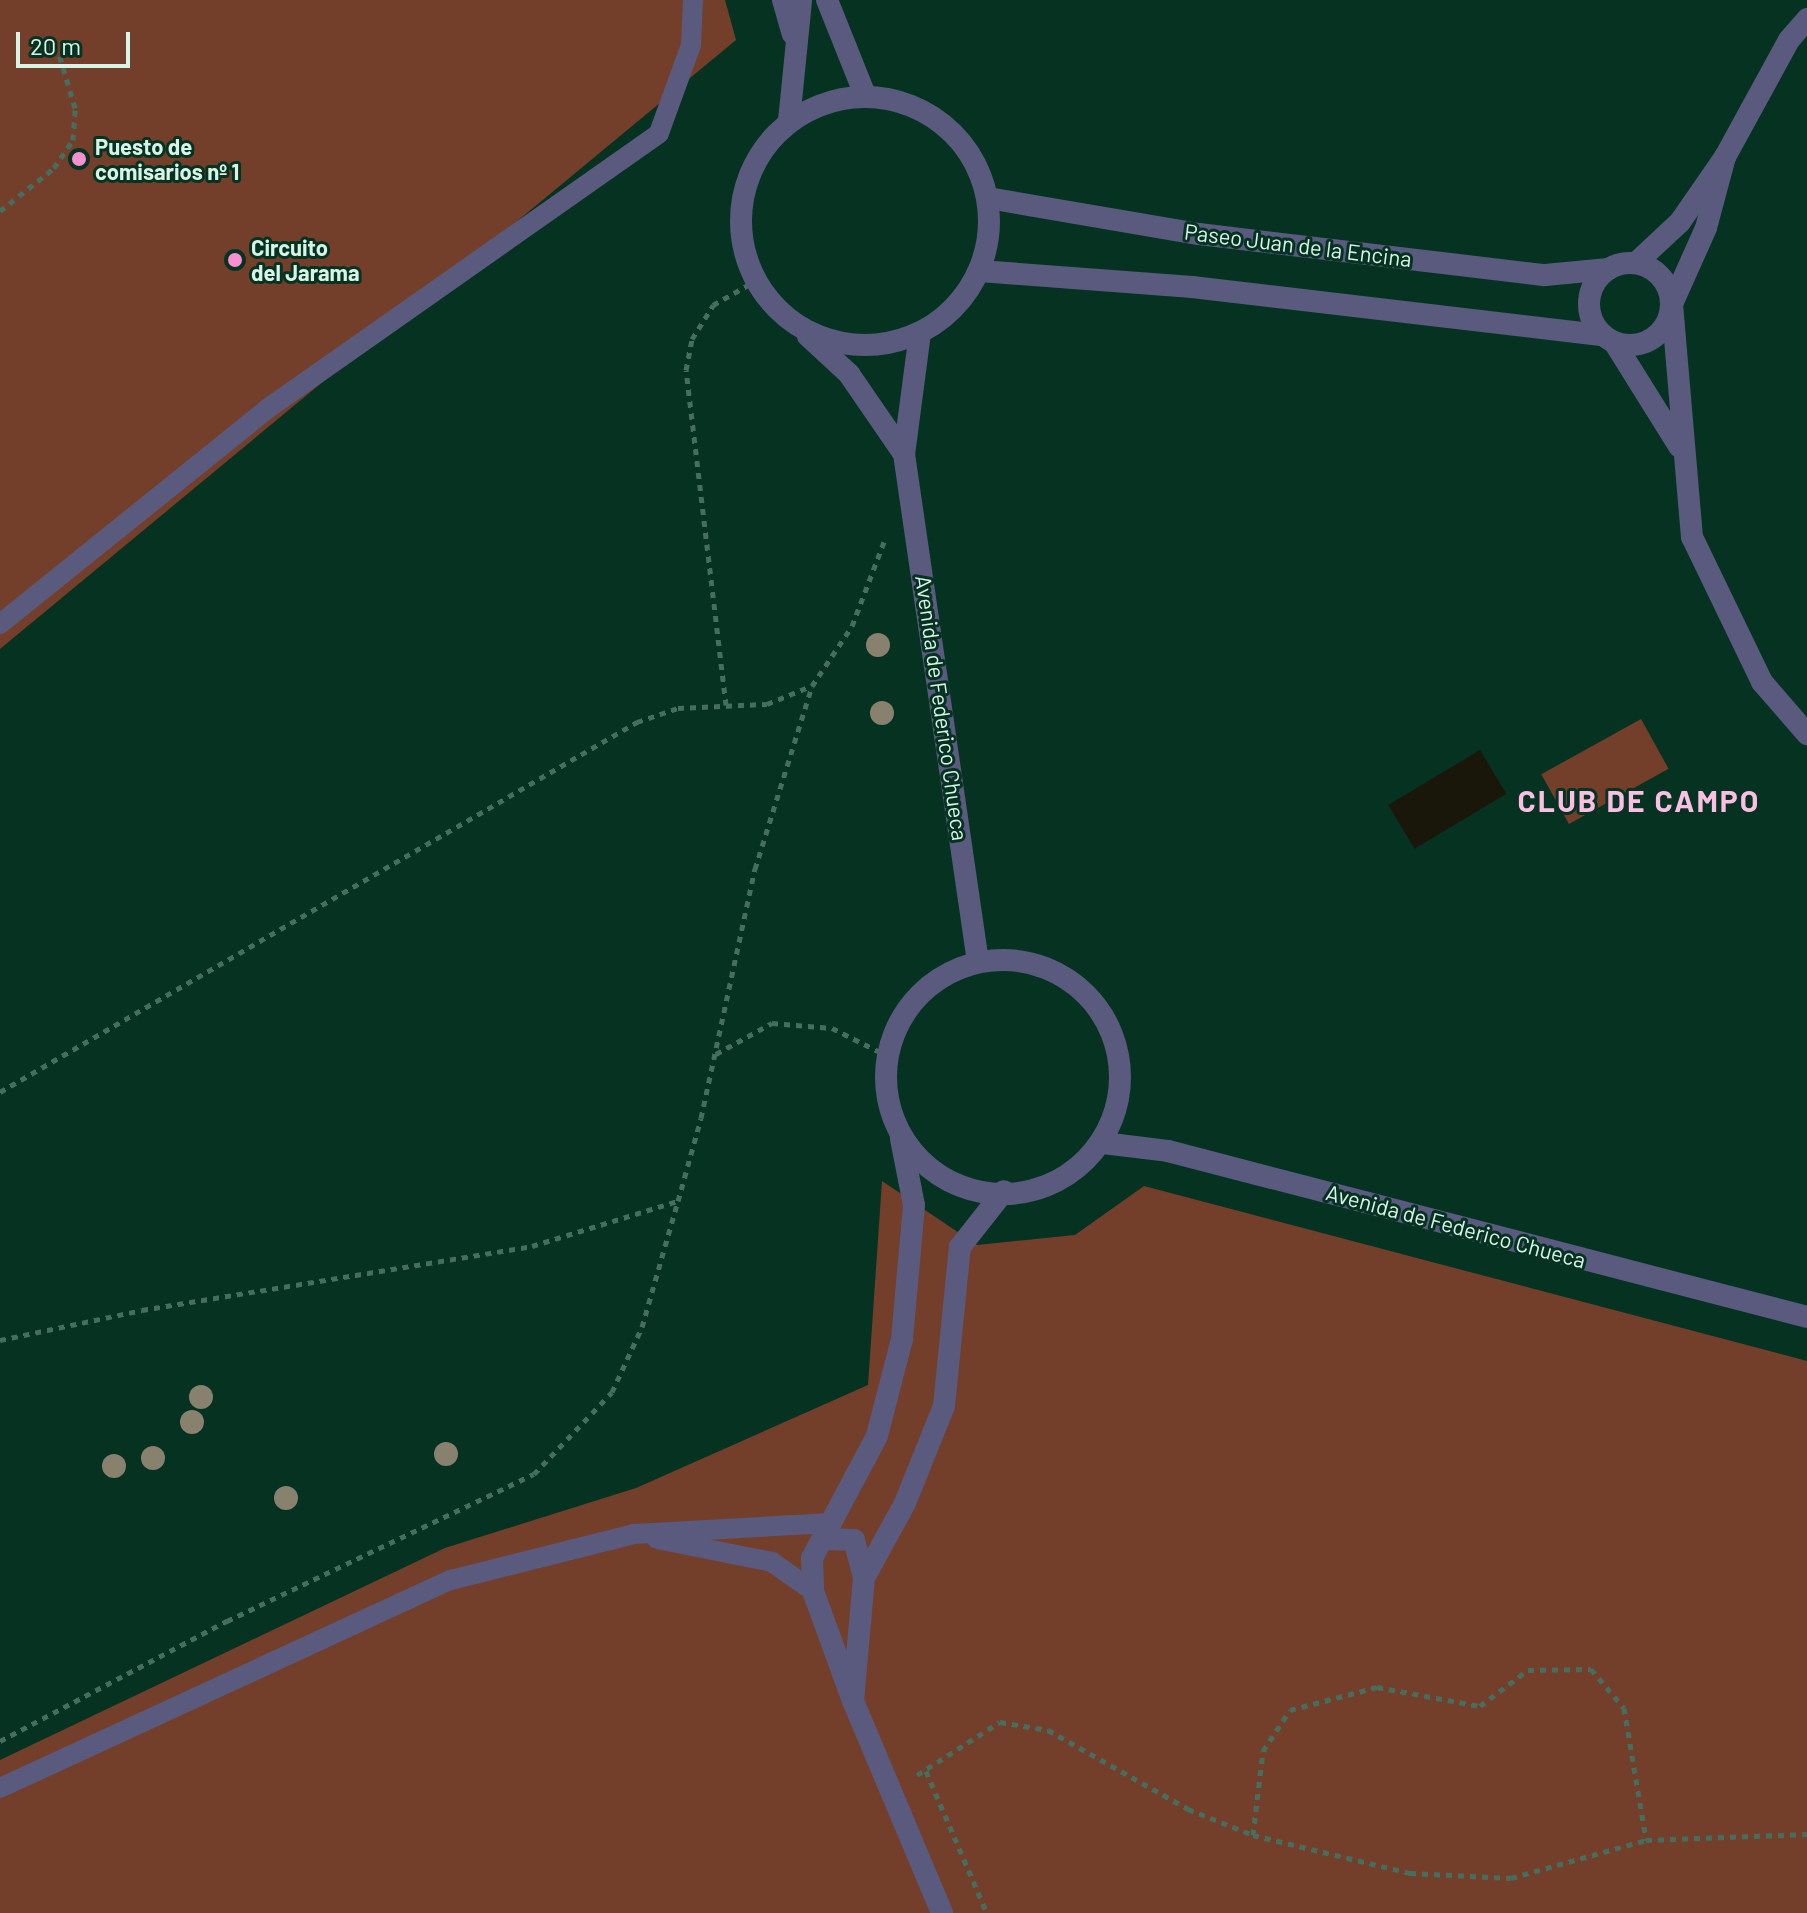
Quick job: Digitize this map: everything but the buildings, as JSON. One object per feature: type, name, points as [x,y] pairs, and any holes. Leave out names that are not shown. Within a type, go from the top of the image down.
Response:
[{"type":"street","points":[[783,0],[797,46]]},
{"type":"street","points":[[789,121],[801,0]]},
{"type":"street","points":[[827,0],[865,95]]},
{"type":"street","points":[[836,0],[839,26]]},
{"type":"street","points":[[1682,450],[1589,311],[1589,297],[1609,269],[1636,263],[1680,222],[1725,157],[1789,40],[1807,19]]},
{"type":"street","points":[[865,95],[907,102],[945,124],[973,157],[988,198],[989,235],[980,271],[945,317],[920,333],[879,345],[851,344],[798,327],[774,307],[755,281],[743,248],[743,201],[765,146],[789,121],[825,102],[865,95]]},
{"type":"street","points":[[980,271],[1192,287],[1608,339],[1628,346],[1654,339],[1670,317],[1672,304],[1706,228],[1725,157]]},
{"type":"street","name":"Paseo Juan de la Encina","points":[[988,198],[1199,234],[1529,273],[1609,269]]},
{"type":"street","points":[[1636,263],[1663,279],[1672,304],[1682,450],[1692,537],[1762,682],[1807,734]]},
{"type":"street","name":"Avenida de Federico Chueca","points":[[798,327],[849,374],[904,454]]},
{"type":"street","name":"Avenida de Federico Chueca","points":[[920,333],[904,454],[978,962]]},
{"type":"street","points":[[901,1139],[950,1185],[1004,1191],[1033,1194],[1091,1160],[1103,1143],[1122,1080],[1100,1009],[1068,979],[1024,961],[978,962],[939,978],[908,1007],[888,1056],[886,1093],[901,1139],[914,1205],[902,1339],[877,1436],[812,1558],[813,1591],[853,1701],[942,1913]]},
{"type":"street","name":"Avenida de Federico Chueca","points":[[1103,1143],[1168,1151],[1807,1317]]},
{"type":"street","points":[[864,1578],[905,1503],[944,1406],[960,1247],[1004,1191]]},
{"type":"street","points":[[827,1531],[854,1540],[864,1578],[853,1701]]},
{"type":"lane","points":[[0,624],[267,409],[659,133],[691,45],[693,0]]},
{"type":"lane","points":[[0,1788],[451,1580],[634,1534],[827,1531]]},
{"type":"lane","points":[[634,1534],[772,1562],[813,1591]]},
{"type":"path","points":[[0,211],[54,168],[73,140],[75,108],[59,54]]},
{"type":"path","points":[[726,705],[686,370],[692,339],[713,305],[755,281]]},
{"type":"path","points":[[0,1741],[227,1621],[534,1474],[612,1392],[642,1327],[678,1201],[715,1054],[755,869],[812,686],[852,626],[887,533]]},
{"type":"path","points":[[0,1092],[637,722],[678,708],[767,704],[812,686]]},
{"type":"path","points":[[715,1054],[772,1023],[832,1028],[888,1056]]},
{"type":"path","points":[[0,1340],[142,1310],[532,1246],[678,1201]]},
{"type":"path","points":[[1253,1835],[1263,1751],[1290,1710],[1377,1687],[1480,1706],[1528,1670],[1591,1669],[1624,1708],[1646,1840]]},
{"type":"path","points":[[890,1788],[926,1771],[1000,1722],[1048,1730],[1188,1809],[1253,1835],[1410,1873],[1511,1878],[1646,1840],[1807,1834]]},
{"type":"path","points":[[926,1771],[987,1913]]},
{"type":"shaded area","name":"Circuito del Jarama","points":[[0,0],[725,0],[736,40],[0,649]]},
{"type":"shaded area","points":[[1641,719],[1669,769],[1569,824],[1541,774]]},
{"type":"shaded area","points":[[1480,750],[1506,794],[1415,849],[1388,805]]},
{"type":"shaded area","points":[[882,1181],[977,1245],[1075,1235],[1144,1186],[1807,1361],[1807,1913],[0,1913],[0,1760],[445,1548],[636,1488],[868,1385]]},
{"type":"place","name":"Puesto de comisarios nº 1","points":[[79,159]]},
{"type":"place","name":"Circuito del Jarama","points":[[235,260]]},
{"type":"district","name":"CLUB DE CAMPO","points":[[1639,800]]}]
